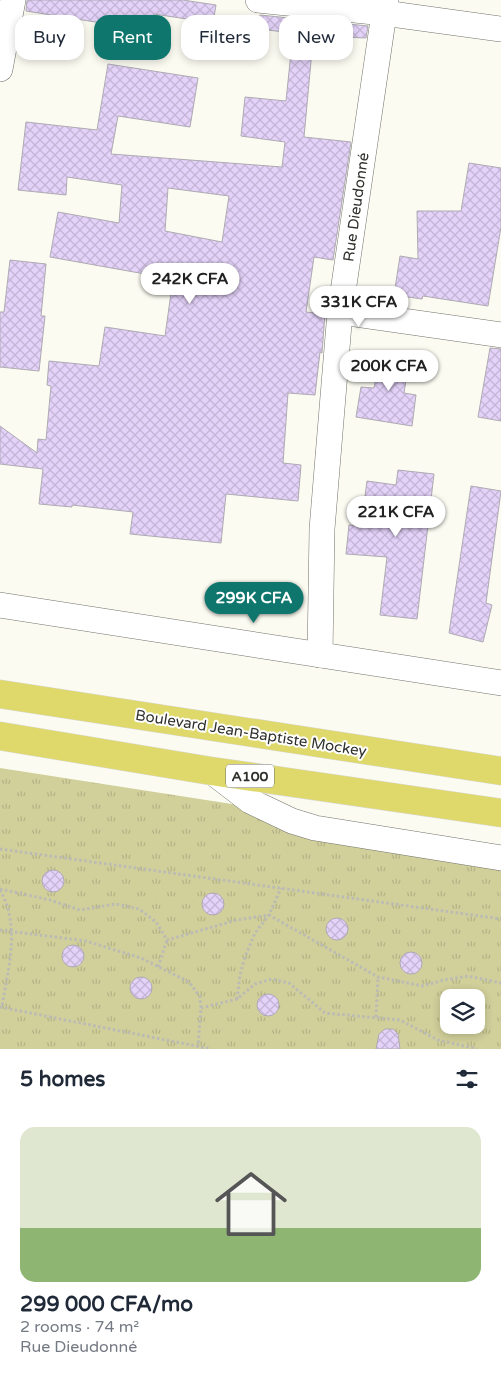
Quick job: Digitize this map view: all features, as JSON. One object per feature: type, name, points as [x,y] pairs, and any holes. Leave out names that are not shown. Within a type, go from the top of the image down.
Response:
[{"type":"highway","name":"Boulevard Jean-Baptiste Mockey","points":[[0,694],[501,771]]},
{"type":"highway","name":"A100","points":[[0,736],[211,770],[501,813]]},
{"type":"street","points":[[0,69],[13,0]]},
{"type":"street","points":[[258,0],[385,6],[501,29]]},
{"type":"street","name":"Rue Dieudonné","points":[[320,655],[322,529],[340,312],[385,6]]},
{"type":"street","points":[[340,312],[501,335]]},
{"type":"street","points":[[7,610],[501,683]]},
{"type":"street","points":[[211,770],[250,801],[292,821],[315,828],[501,858]]},
{"type":"path","points":[[0,849],[501,919]]},
{"type":"path","points":[[237,999],[240,975],[245,957],[255,934],[269,915],[281,888]]},
{"type":"path","points":[[0,890],[7,903],[13,932],[1,1007],[211,1049]]},
{"type":"path","points":[[0,890],[50,900],[80,910],[116,904],[139,909],[156,922],[167,940],[158,967]]},
{"type":"path","points":[[167,940],[237,920],[269,915],[378,977],[422,986],[468,976],[501,983]]},
{"type":"path","points":[[0,930],[86,941],[141,958],[189,982],[200,997],[198,1046]]},
{"type":"path","points":[[376,1017],[378,977]]},
{"type":"path","points":[[201,1008],[237,999],[255,984],[272,979],[290,983],[325,1013],[400,1020],[438,1040],[476,1049]]},
{"type":"green space","points":[[0,768],[501,846],[501,1049],[0,1049]]},
{"type":"building","points":[[27,0],[183,0],[216,5],[214,15],[181,15],[181,18],[171,17],[171,15],[154,14],[94,15],[94,22],[84,20],[84,15],[51,15],[26,11]]},
{"type":"building","points":[[269,16],[279,17],[279,31],[269,30]]},
{"type":"building","points":[[353,24],[368,26],[366,38],[353,37]]},
{"type":"building","points":[[290,60],[311,60],[304,137],[351,142],[333,260],[314,257],[306,312],[325,314],[322,353],[320,352],[315,395],[288,393],[283,463],[301,465],[298,501],[226,494],[221,543],[130,534],[133,512],[72,505],[72,507],[39,504],[43,469],[0,464],[0,426],[37,453],[38,439],[46,440],[51,386],[47,385],[49,361],[99,366],[105,327],[165,336],[173,279],[50,257],[58,212],[119,223],[122,185],[67,177],[66,195],[18,190],[26,122],[97,130],[108,64],[198,78],[190,127],[118,116],[111,154],[282,167],[285,142],[241,136],[245,97],[286,101]],"holes":[[[168,188],[229,196],[222,242],[165,231]]]},
{"type":"building","points":[[469,163],[501,168],[501,227],[488,306],[423,296],[422,299],[394,295],[400,256],[418,259],[417,211],[461,211]]},
{"type":"building","points":[[10,260],[46,264],[41,316],[45,316],[39,371],[0,367],[0,312],[4,312]]},
{"type":"building","points":[[490,348],[501,349],[501,421],[478,417]]},
{"type":"building","points":[[380,351],[410,355],[404,393],[416,395],[412,426],[356,417],[361,387],[374,388]]},
{"type":"building","points":[[398,470],[434,474],[417,619],[380,615],[387,557],[346,554],[349,525],[361,526],[367,481],[396,485]]},
{"type":"building","points":[[471,486],[501,491],[486,603],[492,605],[483,642],[449,633]]},
{"type":"building","points":[[49,870],[57,870],[64,877],[64,885],[57,892],[49,892],[42,885],[42,877]]},
{"type":"building","points":[[213,893],[221,896],[224,904],[221,912],[213,915],[205,912],[202,904],[205,896]]},
{"type":"building","points":[[333,918],[341,918],[348,925],[348,933],[341,940],[333,940],[326,933],[326,925]]},
{"type":"building","points":[[73,945],[81,948],[84,956],[81,964],[73,967],[65,964],[62,956],[65,948]]},
{"type":"building","points":[[411,952],[419,955],[422,963],[419,971],[411,974],[403,971],[400,963],[403,955]]},
{"type":"building","points":[[141,977],[149,980],[152,988],[149,996],[141,999],[133,996],[130,988],[133,980]]},
{"type":"building","points":[[268,994],[276,997],[279,1005],[276,1013],[268,1016],[260,1013],[257,1005],[260,997]]},
{"type":"building","points":[[385,1029],[393,1029],[398,1034],[400,1049],[376,1049],[379,1034]]}]
